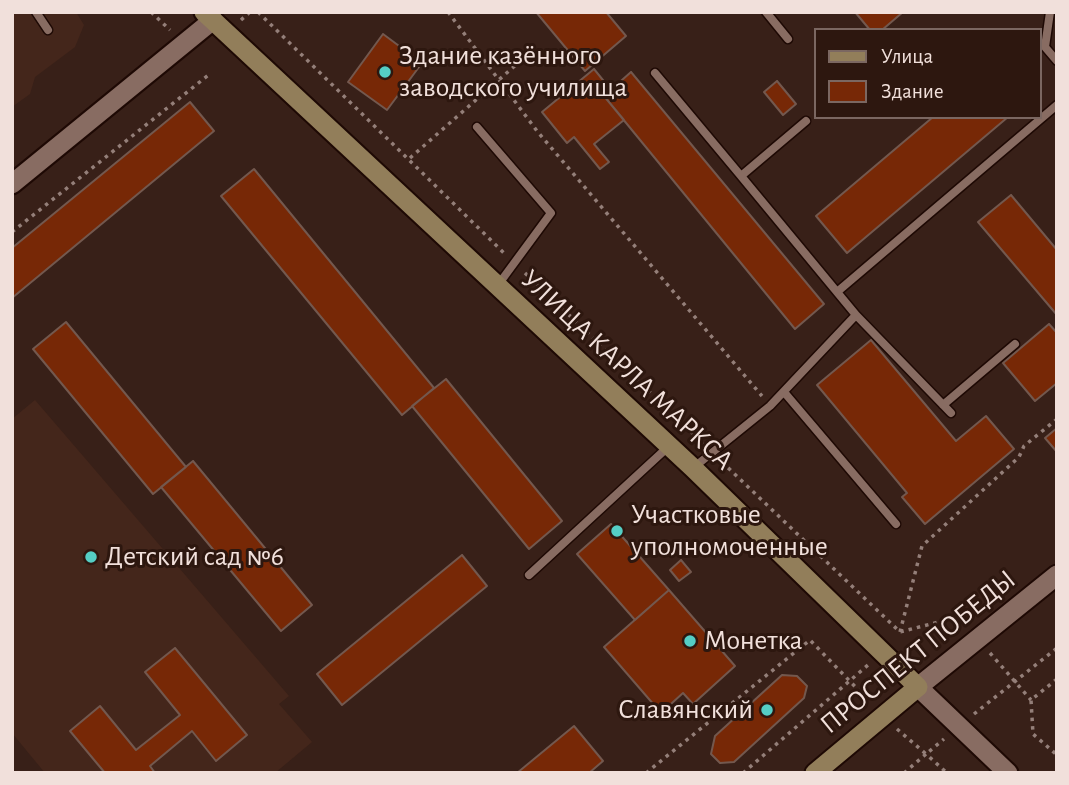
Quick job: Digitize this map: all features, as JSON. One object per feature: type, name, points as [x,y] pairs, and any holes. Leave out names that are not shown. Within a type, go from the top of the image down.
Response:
[{"type":"main road","name":"УЛИЦА КАРЛА МАРКСА","points":[[208,16],[693,468],[918,687]]},
{"type":"main road","name":"ПРОСПЕКТ ПОБЕДЫ","points":[[815,773],[918,687]]},
{"type":"street","points":[[12,184],[208,16]]},
{"type":"street","name":"ПРОСПЕКТ ПОБЕДЫ","points":[[918,687],[1057,575]]},
{"type":"street","name":"УЛИЦА КАРЛА МАРКСА","points":[[918,687],[1008,773]]},
{"type":"lane","points":[[36,12],[48,30]]},
{"type":"lane","points":[[766,12],[788,39]]},
{"type":"lane","points":[[1050,12],[1045,47],[1057,61]]},
{"type":"lane","points":[[1047,30],[1057,27]]},
{"type":"lane","points":[[655,73],[856,314],[951,413]]},
{"type":"lane","points":[[1041,119],[1057,105]]},
{"type":"lane","points":[[837,292],[1041,119]]},
{"type":"lane","points":[[741,176],[806,121]]},
{"type":"lane","points":[[477,127],[551,213],[496,286]]},
{"type":"lane","points":[[693,468],[770,406],[856,314]]},
{"type":"lane","points":[[943,405],[1015,344]]},
{"type":"lane","points":[[784,391],[895,524]]},
{"type":"lane","points":[[529,575],[669,446]]},
{"type":"path","points":[[258,12],[900,632]]},
{"type":"path","points":[[448,12],[537,131],[770,406]]},
{"type":"path","points":[[410,158],[535,48]]},
{"type":"path","points":[[12,232],[211,73]]},
{"type":"path","points":[[743,773],[883,652],[900,632],[922,546],[1018,457],[1024,446],[1057,419]]},
{"type":"path","points":[[646,773],[810,640],[883,715],[947,773]]},
{"type":"path","points":[[904,773],[1057,648]]},
{"type":"path","points":[[1057,679],[1031,700],[1033,734],[1057,755]]},
{"type":"shaded area","points":[[12,12],[76,12],[84,25],[75,47],[35,77],[30,94],[12,107]]},
{"type":"shaded area","name":"Детский сад №6","points":[[35,400],[289,696],[279,704],[312,742],[275,773],[45,773],[12,733],[12,419]]},
{"type":"building","points":[[536,12],[606,12],[626,36],[585,71]]},
{"type":"building","points":[[855,12],[903,12],[884,28],[868,28]]},
{"type":"building","name":"Здание казённого заводского училища","points":[[383,34],[422,63],[387,110],[348,82]]},
{"type":"building","points":[[594,69],[611,90],[604,96],[624,120],[594,144],[609,162],[600,169],[574,137],[567,143],[542,112]]},
{"type":"building","points":[[631,72],[824,304],[795,329],[604,96]]},
{"type":"building","points":[[777,81],[796,104],[783,115],[764,92]]},
{"type":"building","points":[[190,102],[214,131],[12,298],[12,248]]},
{"type":"building","points":[[931,119],[1006,119],[847,253],[816,216]]},
{"type":"building","points":[[254,169],[434,388],[402,415],[221,196]]},
{"type":"building","points":[[1011,195],[1057,250],[1057,315],[978,222]]},
{"type":"building","points":[[66,322],[186,467],[153,494],[33,349]]},
{"type":"building","points":[[1049,324],[1057,333],[1057,383],[1035,401],[1003,363]]},
{"type":"building","points":[[871,340],[956,441],[986,416],[1014,449],[925,524],[902,497],[907,493],[817,385]]},
{"type":"building","points":[[446,379],[562,521],[529,549],[412,406]]},
{"type":"building","points":[[1057,428],[1057,452],[1045,438]]},
{"type":"building","points":[[193,461],[312,605],[281,631],[161,487]]},
{"type":"building","points":[[611,524],[669,590],[635,620],[577,554]]},
{"type":"building","points":[[462,555],[487,586],[342,705],[317,674]]},
{"type":"building","points":[[681,560],[691,572],[679,581],[670,570]]},
{"type":"building","points":[[669,590],[735,666],[693,704],[683,693],[661,713],[604,647]]},
{"type":"building","points":[[175,648],[247,735],[216,761],[192,731],[150,766],[155,773],[105,773],[70,731],[100,706],[136,750],[180,715],[145,672]]},
{"type":"building","name":"Славянский","points":[[782,675],[797,676],[807,686],[804,698],[734,762],[720,763],[711,754],[715,736]]},
{"type":"building","points":[[574,726],[603,761],[589,773],[517,773]]},
{"type":"place","name":"Здание казённого заводского училища","points":[[385,72]]},
{"type":"place","name":"Участковые уполномоченные","points":[[617,531]]},
{"type":"place","name":"Детский сад №6","points":[[91,557]]},
{"type":"place","name":"Монетка","points":[[690,641]]},
{"type":"place","name":"Славянский","points":[[767,710]]}]
